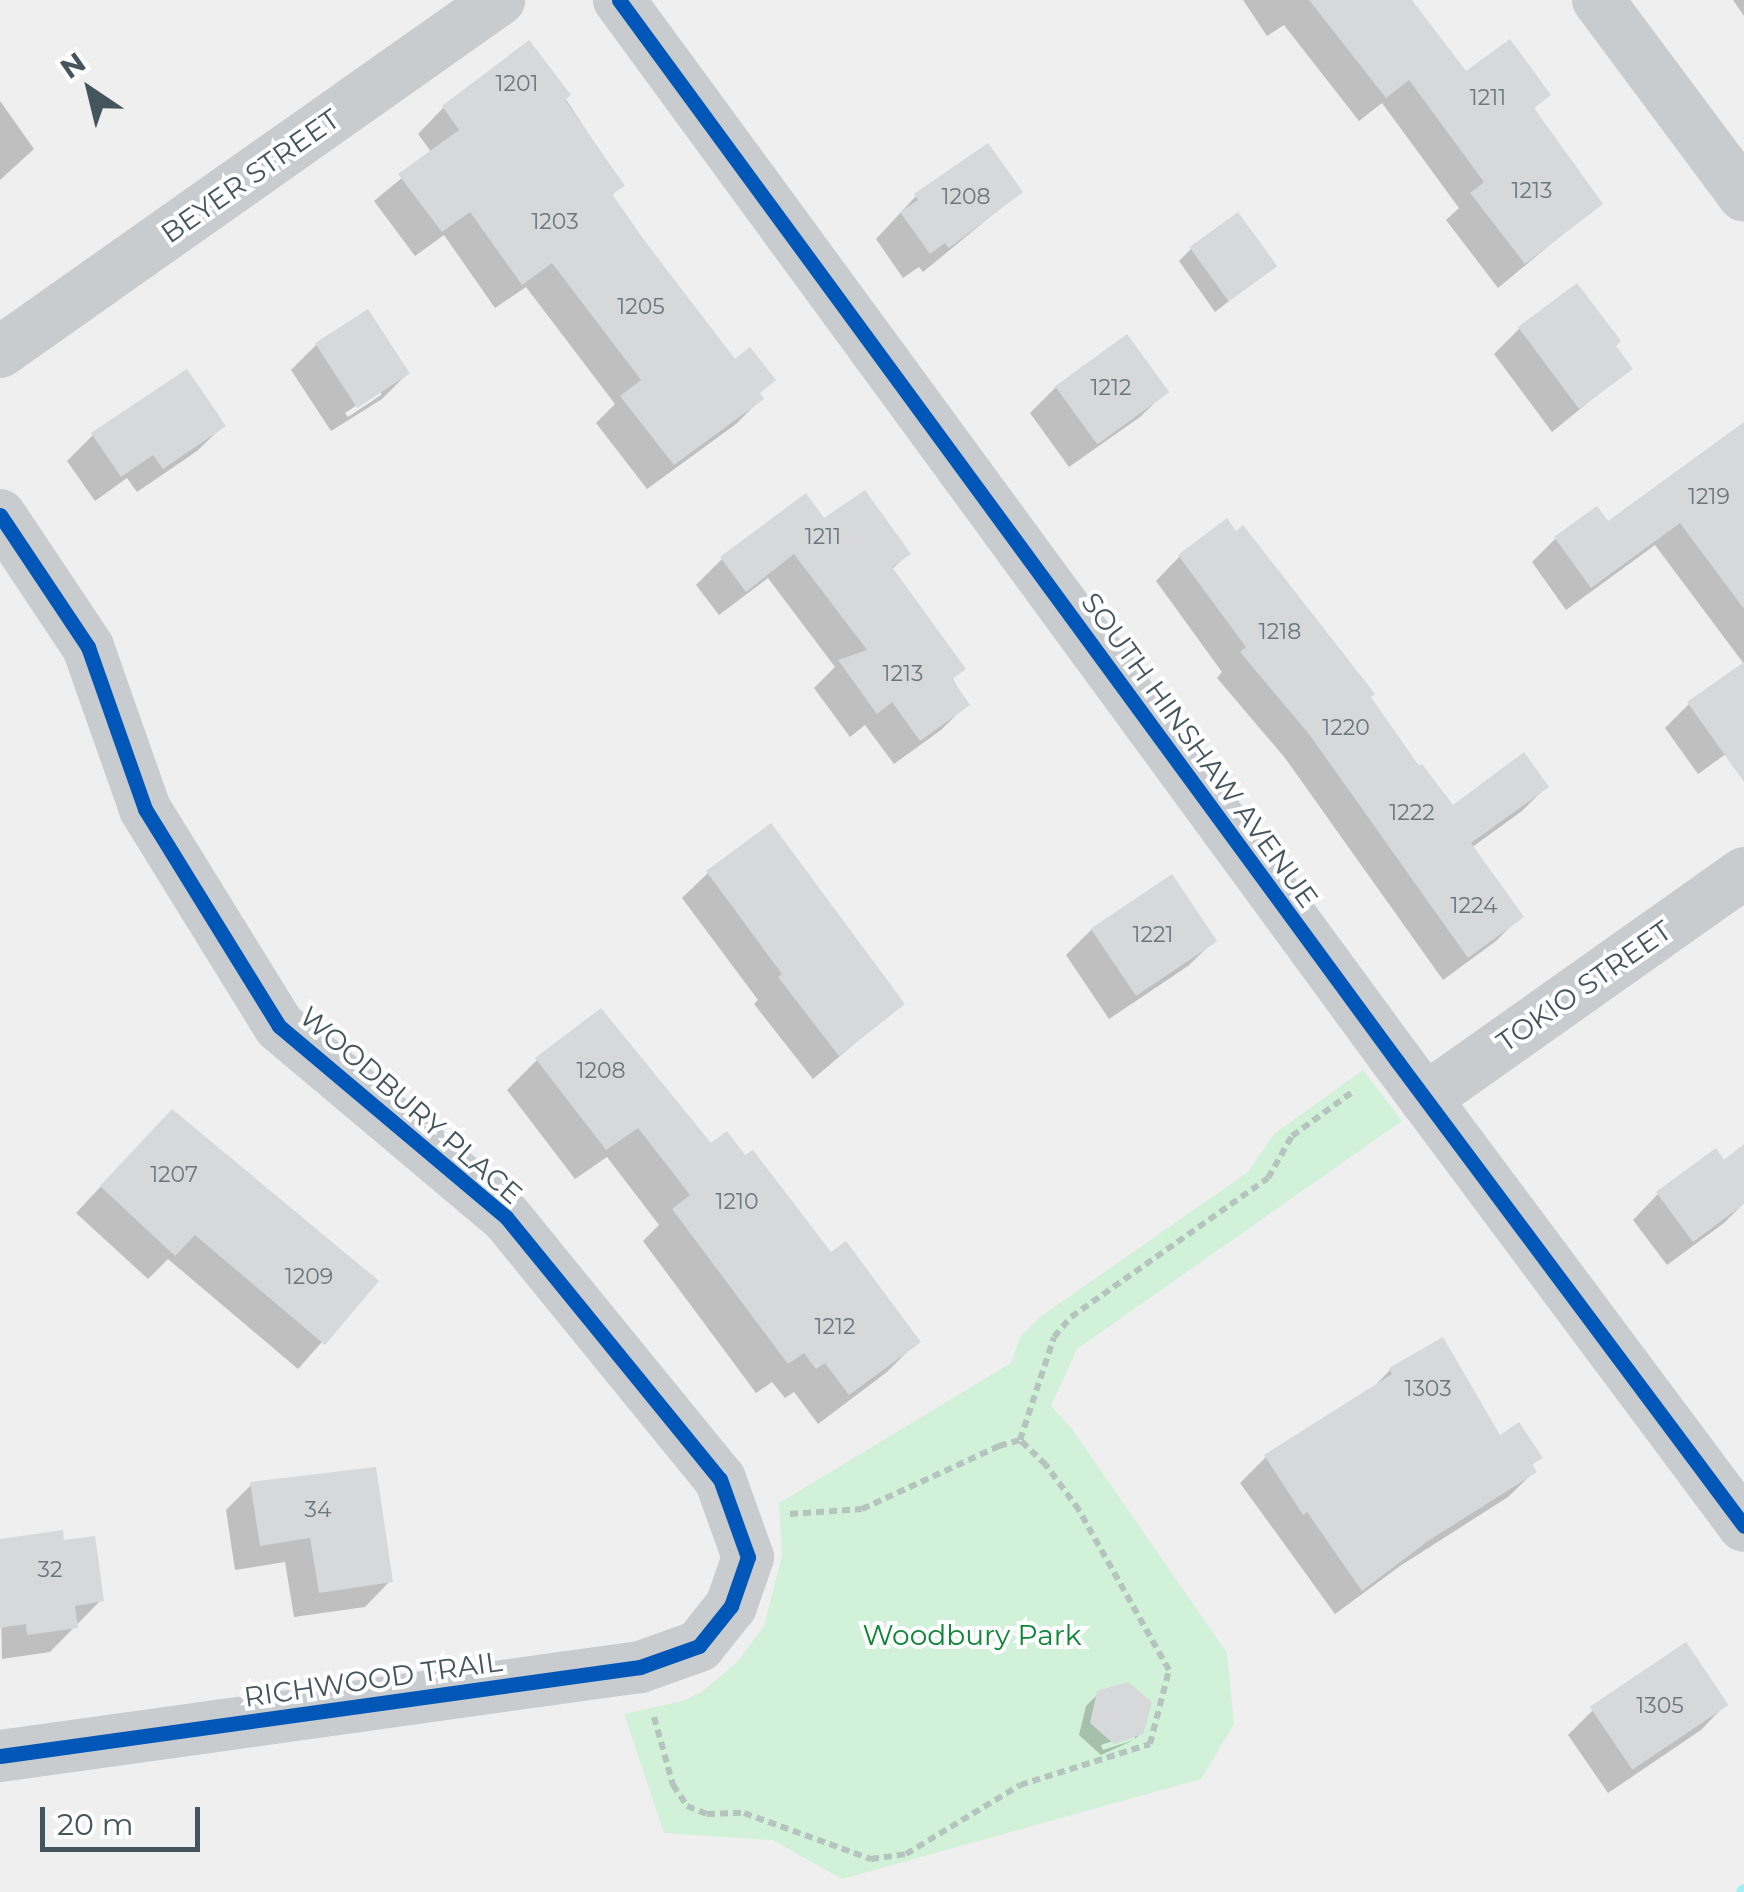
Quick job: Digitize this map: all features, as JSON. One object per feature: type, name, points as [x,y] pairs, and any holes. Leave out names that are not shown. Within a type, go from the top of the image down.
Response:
[{"type":"street","name":"BEYER STREET","points":[[0,352],[499,0]]},
{"type":"street","name":"SOUTH HINSHAW AVENUE","points":[[619,0],[1411,1080],[1744,1526]]},
{"type":"street","points":[[1598,0],[1744,196]]},
{"type":"street","name":"WOODBURY PLACE","points":[[0,514],[88,648],[145,810],[279,1026],[506,1217],[720,1479],[748,1557],[731,1606]]},
{"type":"street","name":"TOKIO STREET","points":[[1411,1080],[1744,873]]},
{"type":"street","name":"RICHWOOD TRAIL","points":[[0,1756],[640,1667],[699,1646],[731,1606]]},
{"type":"path","points":[[1020,1440],[1054,1337],[1071,1317],[1268,1178],[1292,1136],[1411,1080]]},
{"type":"path","points":[[734,1519],[862,1508],[1020,1440]]},
{"type":"path","points":[[640,1667],[672,1785],[687,1806],[707,1814],[744,1812],[872,1859],[906,1854],[1020,1785],[1150,1744],[1169,1670],[1079,1510],[1046,1464],[1020,1440]]},
{"type":"green space","name":"Woodbury Park","points":[[1363,1070],[1402,1121],[1077,1349],[1051,1406],[1072,1429],[1227,1653],[1234,1724],[1201,1779],[842,1879],[773,1840],[664,1833],[624,1714],[682,1701],[702,1692],[738,1661],[764,1626],[782,1555],[779,1503],[1011,1363],[1020,1337],[1040,1317],[1248,1172],[1274,1134]]},
{"type":"building","points":[[1309,0],[1412,0],[1466,71],[1510,39],[1551,95],[1534,108],[1603,204],[1525,264],[1470,193],[1484,182],[1409,80],[1386,98]]},
{"type":"building","points":[[529,40],[571,95],[565,100],[625,186],[612,194],[644,240],[735,359],[750,347],[776,380],[760,393],[764,399],[674,465],[620,396],[641,380],[552,263],[522,285],[470,212],[442,232],[398,174],[459,130],[442,106]]},
{"type":"building","points":[[988,143],[1023,192],[949,248],[945,243],[930,254],[900,212],[918,200],[914,194]]},
{"type":"building","points":[[1238,212],[1277,266],[1229,301],[1189,247]]},
{"type":"building","points":[[1577,283],[1621,341],[1616,346],[1633,369],[1579,409],[1518,327]]},
{"type":"building","points":[[368,309],[410,374],[357,408],[315,343]]},
{"type":"building","points":[[1127,334],[1169,392],[1097,445],[1055,386]]},
{"type":"building","points":[[187,369],[226,426],[163,469],[153,455],[121,477],[91,433]]},
{"type":"building","points":[[1744,422],[1744,609],[1680,523],[1591,588],[1554,537],[1597,506],[1608,521]]},
{"type":"building","points":[[865,490],[911,554],[892,567],[966,669],[952,679],[970,705],[920,741],[892,702],[877,714],[838,660],[867,650],[794,554],[746,592],[720,557],[806,493],[824,518]]},
{"type":"building","points":[[1227,518],[1236,531],[1243,525],[1375,694],[1371,697],[1419,766],[1422,764],[1453,805],[1524,752],[1549,787],[1471,843],[1524,917],[1468,958],[1309,734],[1240,652],[1246,647],[1178,555]]},
{"type":"building","points":[[1744,662],[1744,782],[1687,702]]},
{"type":"building","points":[[771,823],[905,1004],[839,1056],[778,977],[782,974],[706,871]]},
{"type":"building","points":[[1172,874],[1217,941],[1136,996],[1091,929]]},
{"type":"building","points":[[601,1008],[711,1143],[727,1131],[745,1155],[753,1150],[831,1252],[846,1241],[921,1342],[849,1395],[825,1363],[816,1369],[804,1353],[788,1364],[672,1209],[690,1195],[638,1128],[606,1150],[535,1058]]},
{"type":"building","points":[[172,1109],[379,1281],[325,1345],[195,1235],[175,1256],[100,1186]]},
{"type":"building","points":[[1744,1144],[1744,1204],[1693,1242],[1656,1192],[1716,1148],[1724,1160]]},
{"type":"building","points":[[1443,1337],[1500,1435],[1519,1422],[1543,1458],[1532,1464],[1537,1472],[1428,1541],[1362,1591],[1307,1512],[1303,1515],[1264,1455],[1392,1374],[1389,1368]]},
{"type":"building","points":[[376,1467],[393,1582],[319,1593],[310,1538],[260,1546],[250,1482]]},
{"type":"building","points":[[63,1530],[64,1540],[95,1536],[104,1601],[75,1606],[78,1628],[27,1635],[26,1624],[0,1628],[0,1539]]},
{"type":"building","points":[[1686,1642],[1728,1705],[1632,1770],[1590,1707]]},
{"type":"building","points":[[1128,1682],[1152,1702],[1143,1734],[1114,1744],[1090,1723],[1097,1691]]},
{"type":"cycle path","points":[[619,0],[1397,1061],[1744,1526]]},
{"type":"cycle path","points":[[0,515],[88,647],[145,809],[279,1026],[506,1217],[720,1479],[748,1557],[731,1606],[699,1646],[640,1667],[0,1756]]}]
